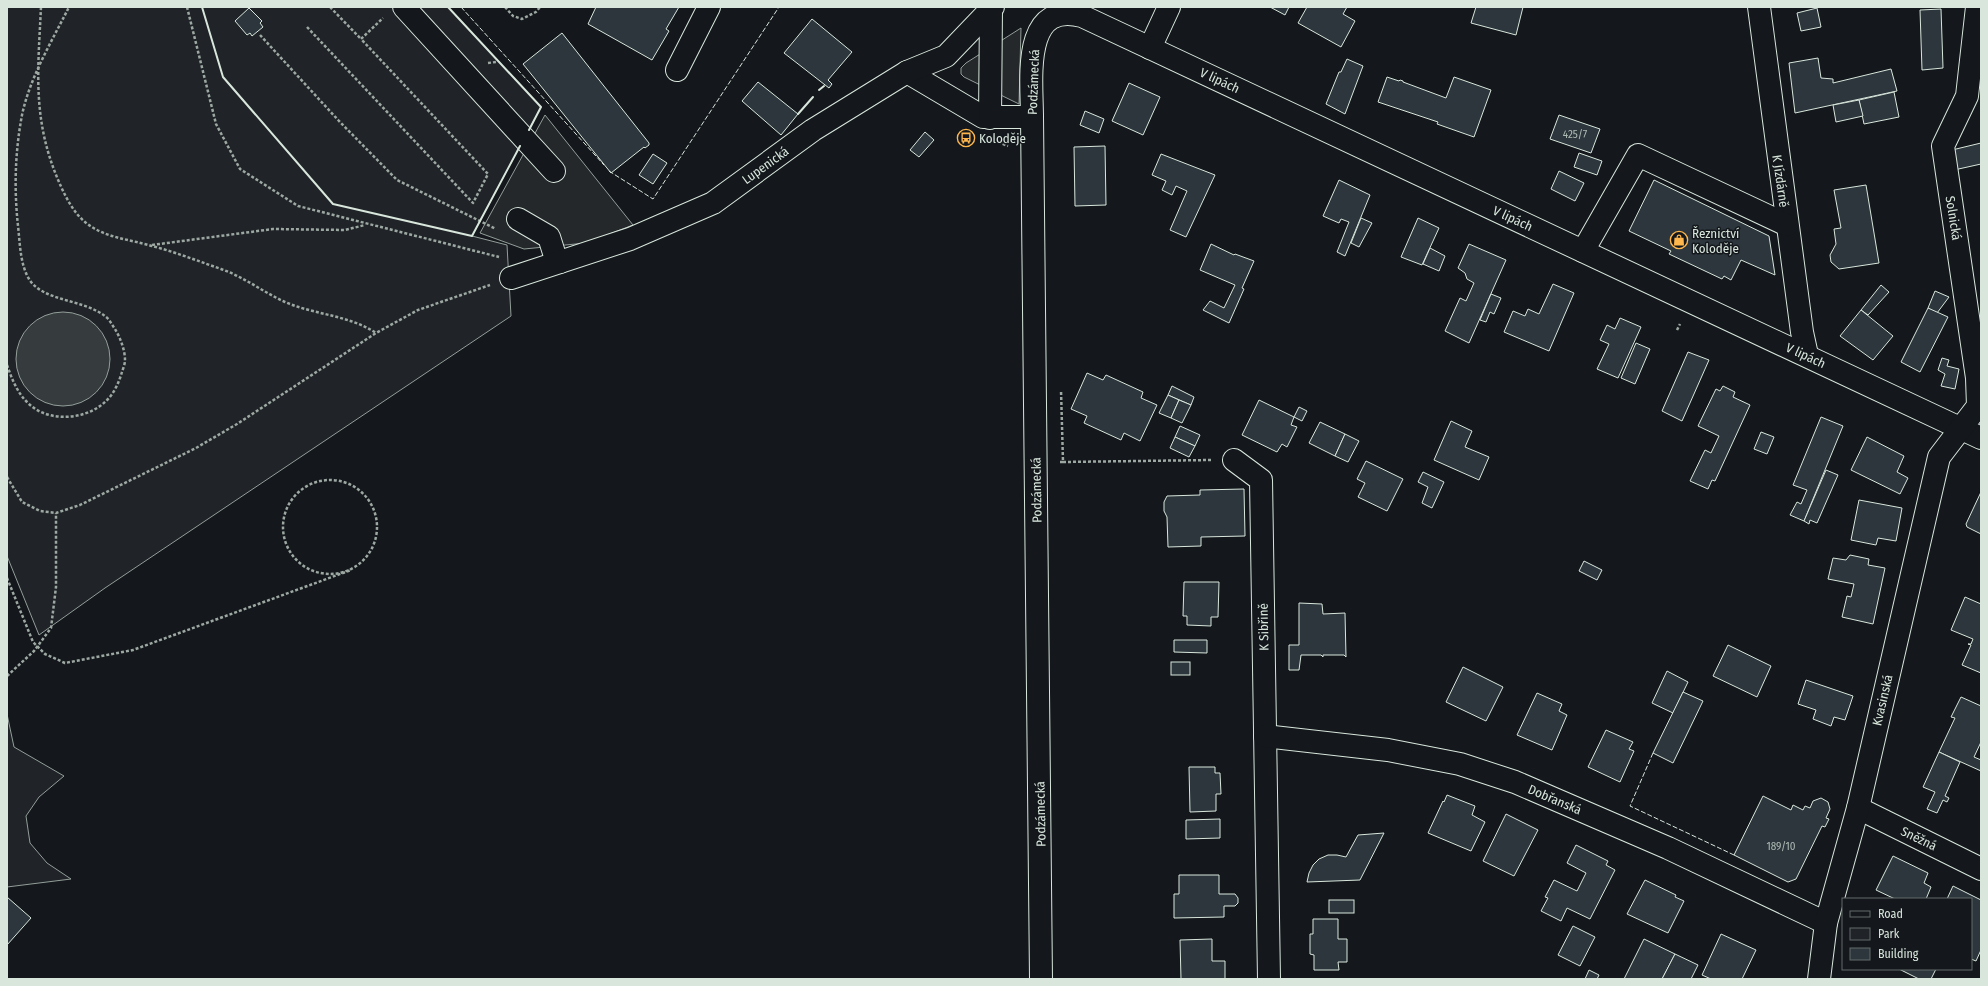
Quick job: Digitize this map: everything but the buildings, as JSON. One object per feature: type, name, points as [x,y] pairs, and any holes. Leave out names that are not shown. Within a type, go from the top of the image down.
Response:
[{"type":"street","points":[[404,7],[554,171]]},
{"type":"street","points":[[677,70],[709,7]]},
{"type":"street","points":[[1150,48],[1169,7]]},
{"type":"street","name":"K Jízdárně","points":[[1759,7],[1787,225],[1802,332],[1807,355]]},
{"type":"street","name":"Solnická","points":[[1974,433],[1978,406],[1977,378],[1943,146],[1967,96],[1977,7]]},
{"type":"street","points":[[990,118],[992,8]]},
{"type":"street","name":"Lupenická","points":[[508,268],[560,262],[630,239],[713,202],[812,130],[907,72],[946,56],[992,8]]},
{"type":"street","name":"V lipách","points":[[1047,12],[1074,13],[1082,16],[1974,433]]},
{"type":"street","name":"Podzámecká","points":[[1041,979],[1032,117],[1033,54],[1039,29],[1047,12]]},
{"type":"street","points":[[907,72],[983,117],[1032,117]]},
{"type":"street","points":[[1583,251],[1638,155],[1787,225]]},
{"type":"street","points":[[518,219],[548,237],[555,256],[560,262]]},
{"type":"street","name":"Kvasinská","points":[[1819,979],[1826,923],[1858,808],[1939,457],[1974,433]]},
{"type":"street","name":"K Sibřině","points":[[1234,460],[1261,480],[1270,979]]},
{"type":"street","name":"Dobřanská","points":[[1265,736],[1388,750],[1460,764],[1515,782],[1668,848],[1826,923]]},
{"type":"street","name":"Sněžná","points":[[1858,808],[1981,868]]},
{"type":"path","points":[[41,7],[37,72],[40,117],[49,159],[67,199],[84,222],[103,234],[152,245],[223,270],[256,285],[285,302],[364,325],[376,333]]},
{"type":"path","points":[[7,365],[14,386],[29,404],[45,413],[75,417],[89,412],[106,401],[119,382],[125,360],[120,336],[107,317],[88,306],[44,293],[29,279],[21,254],[16,202],[16,153],[23,114],[37,72],[69,7]]},
{"type":"path","points":[[187,7],[216,124],[240,169],[298,206],[367,225],[508,268]]},
{"type":"path","points":[[307,27],[473,203],[488,174],[330,7]]},
{"type":"path","points":[[505,7],[513,16],[522,19],[536,12],[540,7]]},
{"type":"path","points":[[361,39],[384,18]]},
{"type":"path","points":[[260,35],[339,121],[396,180],[480,221]]},
{"type":"path","points":[[152,245],[273,229],[345,230],[367,225]]},
{"type":"path","points":[[7,477],[22,502],[40,511],[56,513],[80,505],[196,448],[237,424],[376,333],[418,310],[508,268]]},
{"type":"path","points":[[1063,462],[1234,460]]},
{"type":"path","points":[[7,578],[33,642],[45,654],[66,663],[133,650],[351,570],[362,562],[371,551],[376,532],[375,512],[368,500],[359,490],[348,483],[328,480],[308,484],[297,492],[289,503],[284,516],[282,529],[288,548],[300,564],[312,571],[325,574],[339,574],[351,570]]},
{"type":"path","points":[[7,676],[37,647],[51,628],[56,587],[56,513]]},
{"type":"green space","points":[[7,7],[448,7],[541,107],[472,236],[507,245],[511,316],[105,588],[39,635],[7,556]]},
{"type":"green space","points":[[7,714],[14,747],[64,776],[39,797],[26,816],[30,843],[47,863],[71,879],[7,887]]},
{"type":"shaded area","points":[[1021,28],[1019,104],[964,77],[961,74],[961,68],[966,63]]},
{"type":"shaded area","points":[[545,115],[633,225],[586,243],[524,249],[480,233]]},
{"type":"shaded area","points":[[63,312],[81,315],[96,326],[107,341],[110,359],[107,377],[96,392],[81,403],[63,406],[45,403],[30,392],[19,377],[16,359],[19,341],[30,326],[45,315]]},
{"type":"fence","points":[[461,7],[604,165]]},
{"type":"fence","points":[[609,171],[653,199],[779,7]]},
{"type":"fence","points":[[1653,753],[1630,806],[1734,855]]},
{"type":"wall","points":[[202,7],[223,77],[333,204],[472,236],[520,146]]},
{"type":"wall","points":[[448,7],[541,107],[529,130]]},
{"type":"wall","points":[[819,90],[824,86]]},
{"type":"wall","points":[[798,114],[813,97]]},
{"type":"place","name":"Koloděje","points":[[966,138]]},
{"type":"place","name":"Řeznictví Koloděje","points":[[1679,240]]}]
